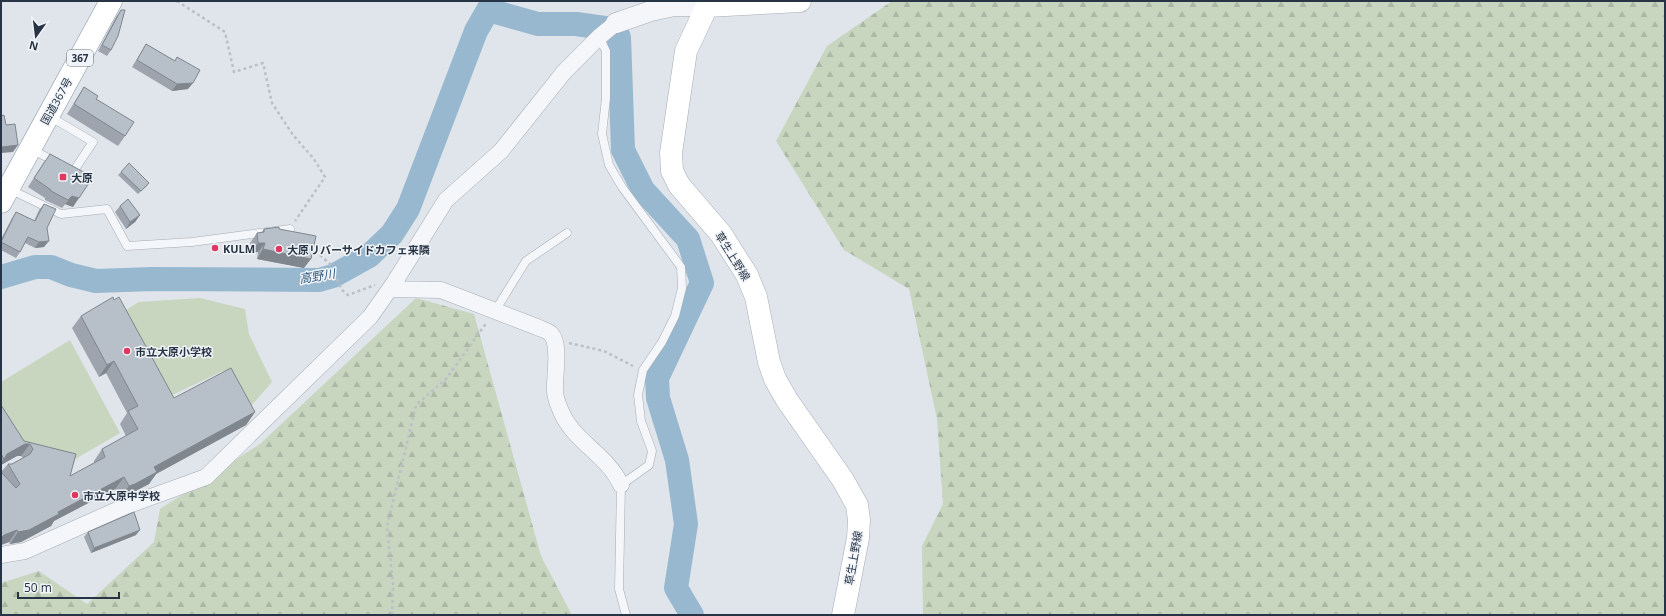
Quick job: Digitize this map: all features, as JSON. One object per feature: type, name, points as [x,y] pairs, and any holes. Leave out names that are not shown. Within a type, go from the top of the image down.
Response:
[{"type":"main road","name":"国道367号","points":[[4,191],[31,148],[111,1]]},
{"type":"main road","points":[[707,6],[800,1]]},
{"type":"main road","name":"草生上野線","points":[[707,6],[686,51],[671,153],[672,171],[679,185],[722,234],[747,275],[756,297],[769,362],[775,379],[787,400],[843,480],[857,505],[859,520],[858,538],[843,615]]},
{"type":"street","points":[[1,555],[25,551],[126,506],[206,477],[370,317],[390,289],[446,200],[501,151],[564,72],[599,37],[616,23],[651,11],[674,6],[707,6]]},
{"type":"street","points":[[390,289],[441,290],[537,327],[550,334],[556,346],[554,393],[563,417],[575,434],[602,457],[616,473],[621,485]]},
{"type":"lane","points":[[599,37],[606,51],[606,98],[602,134],[609,165],[622,187],[681,267],[682,288],[675,316],[662,342],[643,370],[638,395],[641,421],[652,450],[649,465],[621,485],[619,589],[626,615]]},
{"type":"lane","points":[[31,148],[73,172],[93,142],[48,116]]},
{"type":"lane","points":[[4,191],[61,214],[107,209],[127,246],[192,242],[290,228]]},
{"type":"lane","points":[[495,311],[526,261],[567,233]]},
{"type":"path","points":[[177,1],[225,32],[234,72],[263,63],[272,103],[293,135],[314,159],[325,177],[290,228],[330,264],[342,290],[348,295],[376,284],[390,289]]},
{"type":"path","points":[[392,615],[393,584],[387,527],[416,405],[446,379],[495,311]]},
{"type":"path","points":[[553,339],[604,351],[643,370]]},
{"type":"green space","points":[[892,1],[1665,1],[1665,615],[923,615],[922,546],[943,504],[937,419],[909,289],[844,250],[776,141],[827,46]]},
{"type":"green space","points":[[200,298],[245,309],[249,334],[272,382],[245,413],[223,371],[166,398],[121,313],[139,302]]},
{"type":"green space","points":[[416,298],[474,314],[541,556],[572,615],[1,615],[1,583],[39,571],[87,604],[154,542],[160,509],[260,444]]},
{"type":"green space","points":[[70,340],[120,433],[72,461],[19,449],[1,423],[1,382]]},
{"type":"building","points":[[121,10],[125,10],[118,36],[111,50],[102,45]]},
{"type":"building","points":[[146,44],[175,61],[177,57],[200,70],[193,83],[177,84],[137,60]]},
{"type":"building","points":[[84,87],[98,96],[96,99],[134,122],[125,136],[74,104]]},
{"type":"building","points":[[4,115],[6,125],[15,124],[18,145],[1,147],[1,116]]},
{"type":"building","points":[[50,154],[93,177],[79,198],[72,196],[68,200],[51,191],[34,178]]},
{"type":"building","points":[[129,163],[149,183],[141,191],[121,172]]},
{"type":"building","points":[[128,199],[140,215],[130,222],[120,206]]},
{"type":"building","points":[[44,204],[56,209],[47,228],[49,241],[39,242],[28,237],[20,252],[1,242],[16,212],[35,221]]},
{"type":"building","points":[[279,227],[279,229],[316,236],[311,259],[263,249],[265,243],[258,243],[257,233],[264,232],[264,229]]},
{"type":"building","points":[[113,297],[114,300],[119,297],[174,398],[231,368],[255,412],[154,467],[157,472],[135,484],[129,486],[124,477],[58,512],[59,514],[29,530],[18,532],[17,530],[4,535],[1,538],[1,472],[16,488],[20,484],[8,464],[12,464],[30,454],[33,449],[30,444],[25,444],[7,454],[4,459],[1,454],[1,405],[24,441],[76,454],[70,476],[105,457],[102,449],[138,429],[128,411],[138,406],[114,361],[107,365],[81,316]]},
{"type":"building","points":[[134,512],[140,530],[94,548],[88,532]]},
{"type":"waterway","points":[[488,10],[538,24],[576,24],[612,29],[619,37],[623,150],[643,190],[688,239],[702,283],[657,378],[658,398],[677,460],[686,524],[676,588],[692,615]]},
{"type":"waterway","name":"高野川","points":[[1,277],[35,267],[51,267],[71,275],[96,281],[153,279],[319,280],[333,276],[369,256],[392,234],[408,209],[476,31],[488,10]]},
{"type":"place","name":"大原","points":[[63,177]]},
{"type":"place","name":"KULM","points":[[215,248]]},
{"type":"place","name":"大原リバーサイドカフェ来隣","points":[[279,249]]},
{"type":"place","name":"市立大原小学校","points":[[127,351]]},
{"type":"place","name":"市立大原中学校","points":[[75,495]]}]
